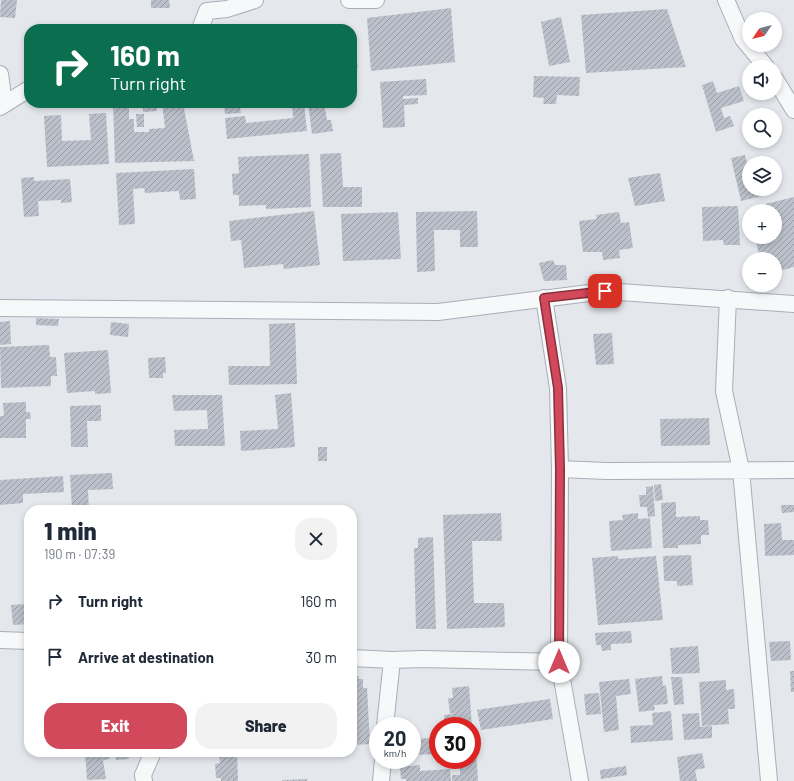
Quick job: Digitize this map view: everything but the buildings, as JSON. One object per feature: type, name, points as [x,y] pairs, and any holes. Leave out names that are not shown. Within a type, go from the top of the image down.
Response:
[{"type":"street","points":[[202,24],[207,11],[227,9],[255,0]]},
{"type":"street","points":[[349,0],[376,0]]},
{"type":"street","points":[[726,0],[743,39],[760,60]]},
{"type":"street","points":[[0,74],[2,106],[24,92]]},
{"type":"street","points":[[782,90],[794,110]]},
{"type":"street","points":[[0,308],[438,312],[605,291],[728,298],[794,304]]},
{"type":"street","points":[[544,298],[558,388],[560,469],[559,662],[580,781]]},
{"type":"street","points":[[728,298],[724,391],[740,470],[769,781]]},
{"type":"street","points":[[560,469],[794,470]]},
{"type":"street","points":[[0,640],[24,641]]},
{"type":"street","points":[[357,658],[392,660],[423,658],[559,662]]},
{"type":"street","points":[[387,717],[392,660]]},
{"type":"street","points":[[144,781],[143,775],[151,757]]},
{"type":"street","points":[[381,781],[382,769]]},
{"type":"route","points":[[559,662],[560,469],[558,388],[544,298],[605,291]]}]
